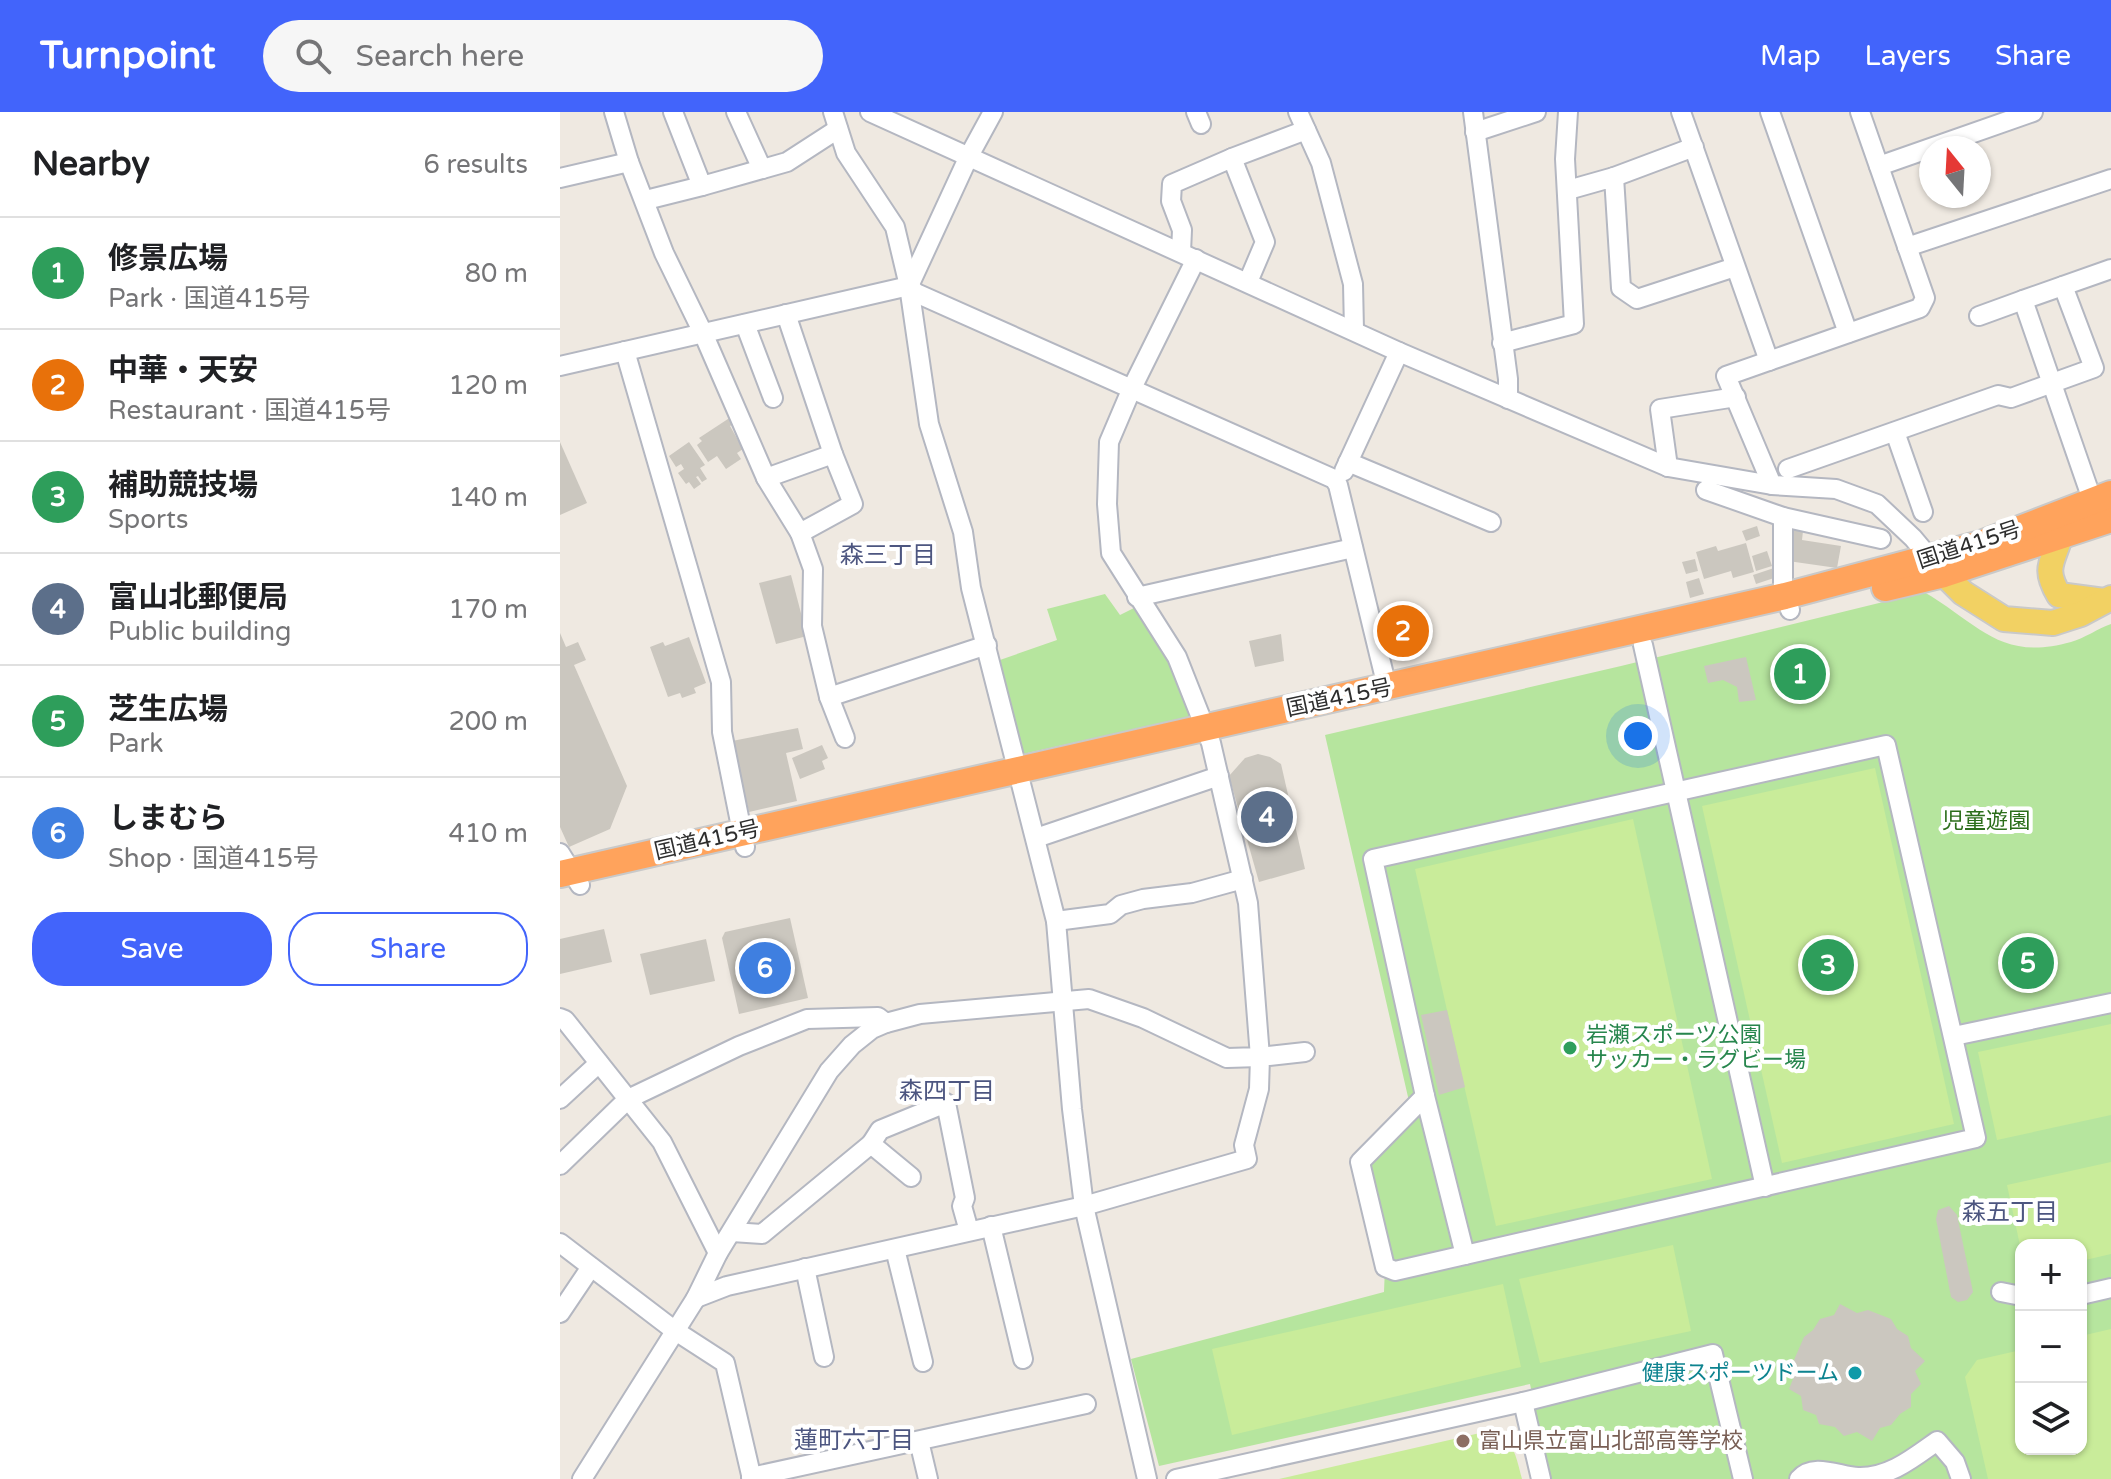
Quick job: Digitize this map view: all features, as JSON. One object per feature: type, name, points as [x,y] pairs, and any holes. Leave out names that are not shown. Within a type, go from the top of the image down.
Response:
[{"type":"highway","name":"国道415号","points":[[566,874],[743,840],[1208,735],[1643,645],[1788,603],[2060,538],[2104,509]]},
{"type":"highway","name":"国道415号","points":[[1936,566],[1981,544],[2104,509]]},
{"type":"highway","name":"国道415号","points":[[1208,735],[1387,687],[1788,603]]},
{"type":"main road","points":[[2060,538],[2048,571],[2049,580],[2059,595],[2108,600]]},
{"type":"main road","points":[[1936,566],[1963,593],[2004,619],[2053,623],[2081,614],[2108,600]]},
{"type":"street","points":[[614,112],[629,162],[664,253],[703,333],[766,478],[800,533],[813,569],[812,626],[829,697],[845,738]]},
{"type":"street","points":[[673,112],[702,186]]},
{"type":"street","points":[[736,112],[762,169]]},
{"type":"street","points":[[870,112],[1399,352],[1668,467],[1772,485],[1836,489],[1877,504],[1913,538],[1936,566]]},
{"type":"street","points":[[909,286],[969,156],[993,112]]},
{"type":"street","points":[[1298,112],[1321,163],[1353,284],[1354,330]]},
{"type":"street","points":[[1473,112],[1508,379],[1508,399]]},
{"type":"street","points":[[1475,132],[1536,112]]},
{"type":"street","points":[[1502,343],[1574,324],[1565,159],[1568,112]]},
{"type":"street","points":[[1681,112],[1769,361]]},
{"type":"street","points":[[1770,112],[1848,333]]},
{"type":"street","points":[[1772,485],[1726,376],[1920,308],[1925,298],[1860,112]]},
{"type":"street","points":[[1879,166],[2033,112]]},
{"type":"street","points":[[646,200],[787,162],[836,121],[846,153],[895,227],[909,286],[929,424],[963,532],[971,588],[1056,921],[1072,1109],[1084,1206],[1147,1479]]},
{"type":"street","points":[[696,1298],[727,1286],[1084,1206],[1247,1159],[1244,1145],[1259,1089],[1260,1057],[1248,903],[1208,735],[1177,657],[1111,553],[1107,504],[1109,442],[1189,255],[1171,201],[1172,184],[1306,130]]},
{"type":"street","points":[[1568,190],[1614,177],[1694,147]]},
{"type":"street","points":[[1232,158],[1265,242],[1248,282]]},
{"type":"street","points":[[560,178],[629,162]]},
{"type":"street","points":[[1614,177],[1621,288],[1637,299],[1735,267]]},
{"type":"street","points":[[1907,247],[2111,179]]},
{"type":"street","points":[[1979,316],[2111,269]]},
{"type":"street","points":[[560,366],[909,286]]},
{"type":"street","points":[[909,286],[916,293],[1334,479],[1387,687]]},
{"type":"street","points":[[1788,469],[1998,395],[2011,398],[2102,365],[2063,286]]},
{"type":"street","points":[[2023,300],[2052,383],[2104,509]]},
{"type":"street","points":[[786,314],[853,504],[800,533]]},
{"type":"street","points":[[745,324],[773,398]]},
{"type":"street","points":[[625,351],[721,682],[722,732],[743,840]]},
{"type":"street","points":[[1338,485],[1399,352]]},
{"type":"street","points":[[1668,467],[1660,409],[1736,397]]},
{"type":"street","points":[[1895,432],[1923,512]]},
{"type":"street","points":[[766,478],[833,454]]},
{"type":"street","points":[[1812,488],[1814,460]]},
{"type":"street","points":[[1348,462],[1491,522]]},
{"type":"street","points":[[1706,490],[1783,517],[1881,539]]},
{"type":"street","points":[[1783,517],[1788,603]]},
{"type":"street","points":[[1137,597],[1353,548]]},
{"type":"street","points":[[829,697],[987,645]]},
{"type":"street","points":[[1643,645],[1765,1187]]},
{"type":"street","points":[[1425,1096],[1360,1162],[1382,1260],[1385,1267],[1395,1271],[1765,1187],[1976,1138],[1886,745],[1373,859],[1425,1096],[1465,1255]]},
{"type":"street","points":[[1036,838],[1219,776]]},
{"type":"street","points":[[1056,921],[1110,914],[1121,905],[1143,899],[1192,893],[1243,879]]},
{"type":"street","points":[[582,1479],[696,1298],[718,1253],[829,1071],[852,1045],[872,1029],[920,1014],[1089,999],[1143,1018],[1227,1058],[1305,1052]]},
{"type":"street","points":[[1954,1036],[2111,1003]]},
{"type":"street","points":[[560,1165],[628,1099],[739,1046],[807,1019],[878,1017],[886,1023]]},
{"type":"street","points":[[560,1018],[565,1020],[662,1142],[718,1253]]},
{"type":"street","points":[[560,1099],[599,1063]]},
{"type":"street","points":[[732,1232],[762,1234],[871,1144],[880,1130],[946,1103],[965,1198],[962,1206],[969,1231]]},
{"type":"street","points":[[871,1144],[911,1177]]},
{"type":"street","points":[[991,1226],[1023,1359]]},
{"type":"street","points":[[560,1243],[674,1330],[725,1363],[751,1478],[1086,1404]]},
{"type":"street","points":[[895,1249],[923,1362]]},
{"type":"street","points":[[560,1313],[591,1267]]},
{"type":"street","points":[[805,1268],[824,1357]]},
{"type":"street","points":[[2087,1294],[2111,1288]]},
{"type":"street","points":[[2001,1292],[2015,1295]]},
{"type":"street","points":[[1176,1479],[1523,1402],[1713,1354],[1743,1479]]},
{"type":"street","points":[[1523,1402],[1541,1479]]},
{"type":"street","points":[[919,1441],[928,1479]]},
{"type":"street","points":[[1799,1479],[1806,1472],[1815,1470],[1861,1477],[1886,1472],[1937,1441],[1955,1462],[1961,1479]]},
{"type":"green space","name":"児童遊園","points":[[1924,592],[1992,636],[2026,647],[2071,642],[2111,624],[2111,1479],[1550,1479],[1530,1384],[1159,1466],[1131,1359],[1384,1292],[1385,1267],[1360,1162],[1411,1110],[1325,735]]},
{"type":"green space","points":[[1105,594],[1120,615],[1136,607],[1145,619],[1173,671],[1191,712],[1190,717],[1023,754],[1018,748],[997,661],[1057,640],[1047,609]]},
{"type":"green space","points":[[1875,768],[1954,1124],[1782,1163],[1702,806]]},
{"type":"green space","name":"岩瀬スポーツ公園 サッカー・ラグビー場","points":[[1633,819],[1712,1179],[1496,1226],[1415,869]]},
{"type":"green space","points":[[2111,1024],[2111,1115],[1997,1140],[1978,1052]]},
{"type":"green space","points":[[2111,1162],[2111,1254],[2087,1260],[2087,1239],[2019,1239],[2007,1185]]},
{"type":"green space","points":[[1673,1245],[1691,1331],[1540,1363],[1519,1279]]},
{"type":"green space","points":[[1503,1284],[1521,1367],[1232,1435],[1212,1349]]},
{"type":"green space","points":[[2111,1329],[2111,1479],[1988,1479],[1965,1377],[1977,1360],[2015,1351],[2015,1455],[2087,1455],[2087,1335]]},
{"type":"green space","name":"富山県立富山北部高等学校","points":[[1480,1433],[1500,1438],[1511,1446],[1522,1479],[1279,1479]]},
{"type":"building","points":[[731,417],[735,423],[730,426],[743,449],[737,453],[741,459],[726,469],[717,456],[708,462],[697,445],[702,441],[699,438]]},
{"type":"building","points":[[560,442],[587,503],[560,515]]},
{"type":"building","points":[[689,442],[705,465],[700,468],[707,479],[702,482],[696,477],[701,484],[694,489],[678,473],[684,469],[681,464],[676,467],[669,456]]},
{"type":"building","points":[[1757,526],[1760,536],[1746,541],[1742,531]]},
{"type":"building","points":[[1793,529],[1803,531],[1802,540],[1841,546],[1837,568],[1788,561]]},
{"type":"building","points":[[1746,543],[1754,572],[1733,578],[1731,571],[1704,579],[1696,552],[1716,546],[1718,551]]},
{"type":"building","points":[[1767,551],[1772,566],[1756,571],[1752,556]]},
{"type":"building","points":[[1695,559],[1698,571],[1686,574],[1682,562]]},
{"type":"building","points":[[1774,568],[1777,577],[1756,584],[1753,575]]},
{"type":"building","points":[[791,575],[807,636],[776,644],[759,583]]},
{"type":"building","points":[[1699,578],[1704,594],[1690,598],[1686,582]]},
{"type":"building","points":[[560,633],[566,647],[578,642],[586,660],[574,665],[627,786],[610,829],[569,847],[560,827]]},
{"type":"building","points":[[1281,634],[1284,661],[1255,667],[1249,641]]},
{"type":"building","points":[[689,637],[706,683],[694,688],[696,693],[682,698],[680,693],[668,697],[650,647],[663,642],[665,646]]},
{"type":"building","points":[[1746,657],[1756,700],[1739,702],[1737,687],[1723,680],[1708,683],[1704,666]]},
{"type":"building","points":[[798,728],[803,749],[786,753],[797,801],[749,812],[732,741]]},
{"type":"building","points":[[822,745],[828,758],[822,761],[825,769],[800,779],[792,758]]},
{"type":"building","points":[[1258,754],[1281,764],[1305,869],[1259,882],[1229,776],[1245,758]]},
{"type":"building","points":[[790,918],[808,998],[739,1014],[722,938],[725,932]]},
{"type":"building","points":[[604,929],[612,962],[560,974],[560,939]]},
{"type":"building","points":[[706,939],[715,981],[650,995],[640,954]]},
{"type":"building","points":[[1447,1010],[1465,1087],[1439,1095],[1421,1015]]},
{"type":"building","points":[[1949,1206],[1957,1215],[1973,1292],[1967,1300],[1958,1302],[1951,1297],[1936,1219],[1938,1210]]},
{"type":"building","name":"健康スポーツドーム","points":[[1840,1304],[1857,1313],[1868,1310],[1891,1319],[1897,1329],[1908,1336],[1911,1348],[1925,1361],[1915,1371],[1921,1384],[1911,1394],[1911,1407],[1891,1425],[1880,1428],[1872,1441],[1857,1432],[1844,1436],[1835,1427],[1819,1424],[1816,1415],[1803,1410],[1801,1396],[1789,1389],[1795,1374],[1794,1360],[1804,1337],[1820,1319],[1834,1315]]},
{"type":"place","name":"中華・天安","points":[[1403,631]]},
{"type":"place","name":"修景広場","points":[[1800,674]]},
{"type":"place","name":"富山北郵便局","points":[[1267,817]]},
{"type":"place","name":"芝生広場","points":[[2028,963]]},
{"type":"place","name":"補助競技場","points":[[1828,965]]},
{"type":"place","name":"しまむら","points":[[765,968]]},
{"type":"place","name":"岩瀬スポーツ公園 サッカー・ラグビー場","points":[[1570,1048]]},
{"type":"place","name":"健康スポーツドーム","points":[[1855,1373]]},
{"type":"place","name":"富山県立富山北部高等学校","points":[[1463,1441]]},
{"type":"district","name":"森三丁目","points":[[888,555]]},
{"type":"district","name":"森四丁目","points":[[947,1091]]},
{"type":"district","name":"森五丁目","points":[[2010,1212]]},
{"type":"district","name":"蓮町六丁目","points":[[854,1440]]}]
